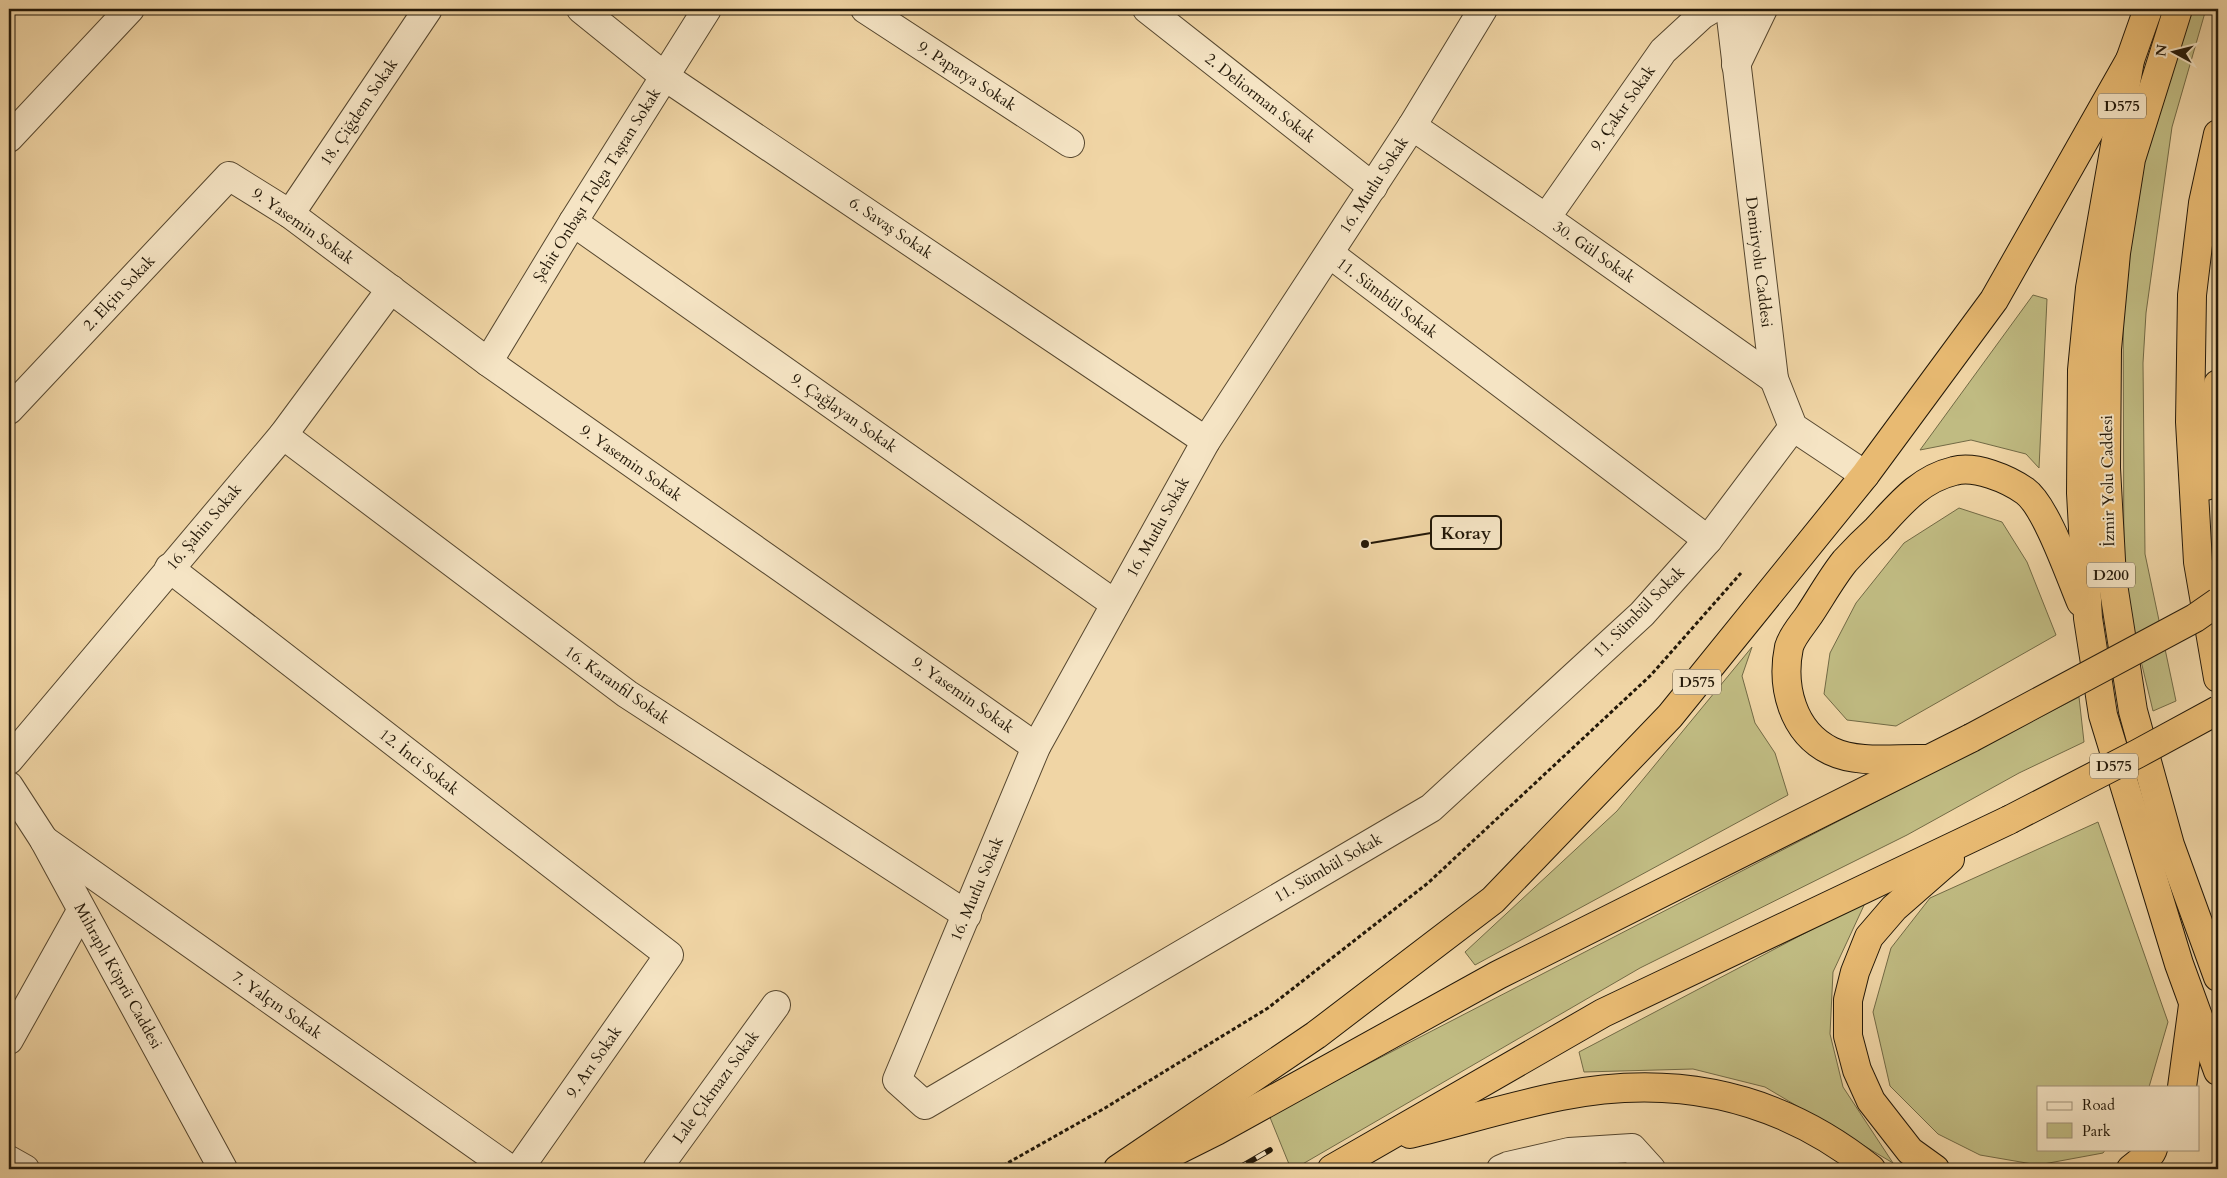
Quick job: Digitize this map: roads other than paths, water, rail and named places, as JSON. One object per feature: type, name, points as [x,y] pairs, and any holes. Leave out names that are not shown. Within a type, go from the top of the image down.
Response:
[{"type":"highway","name":"D575","points":[[2088,618],[2082,493],[2082,370],[2090,288],[2130,60],[2148,9]]},
{"type":"highway","name":"İzmir Yolu Caddesi","points":[[2178,9],[2131,159],[2116,253],[2107,349],[2106,468],[2112,578],[2133,711],[2170,845],[2218,977]]},
{"type":"highway","name":"D575","points":[[1118,1169],[1316,1035],[1493,900],[1670,716],[1864,475],[1994,300],[2130,60]]},
{"type":"highway","points":[[2218,134],[2203,203],[2192,295],[2190,422],[2198,562],[2218,678]]},
{"type":"highway","points":[[2198,562],[2218,384]]},
{"type":"highway","points":[[1928,759],[1856,758],[1831,751],[1811,738],[1797,721],[1789,698],[1790,645],[1844,562],[1914,490],[1935,477],[1956,470],[1981,472],[2003,478],[2027,492],[2043,516],[2088,618],[2103,715],[2179,964],[2218,1071]]},
{"type":"highway","points":[[1141,1169],[1216,1131],[1498,975],[1972,738],[2195,618],[2218,602]]},
{"type":"highway","name":"D575","points":[[1332,1169],[1603,1013],[1974,838],[2145,750],[2218,710]]},
{"type":"highway","points":[[1935,1169],[1910,1151],[1871,1101],[1857,1070],[1848,1036],[1848,1000],[1855,972],[1870,937],[1894,908],[1974,838]]},
{"type":"highway","points":[[2182,1086],[2193,1003]]},
{"type":"highway","points":[[1375,1143],[1562,1096],[1609,1089],[1662,1088],[1704,1091],[1746,1101],[1788,1116],[1821,1133],[1871,1169]]},
{"type":"highway","points":[[2131,1169],[2152,1150]]},
{"type":"street","points":[[9,138],[130,9]]},
{"type":"street","name":"18. Çiğdem Sokak","points":[[290,214],[428,9]]},
{"type":"street","name":"6. Savaş Sokak","points":[[581,9],[664,76],[1206,441]]},
{"type":"street","name":"Şehit Onbaşı Tolga Taştan Sokak","points":[[488,362],[573,222],[707,9]]},
{"type":"street","name":"9. Papatya Sokak","points":[[865,9],[1070,144]]},
{"type":"street","name":"2. Deliorman Sokak","points":[[1147,9],[1374,187]]},
{"type":"street","name":"16. Mutlu Sokak","points":[[897,1080],[1036,747],[1206,441],[1374,187],[1483,9]]},
{"type":"street","name":"9. Çakır Sokak","points":[[1546,218],[1663,51],[1702,15],[1712,9]]},
{"type":"street","name":"Demiryolu Caddesi","points":[[1730,9],[1774,380],[1793,427]]},
{"type":"street","points":[[1736,65],[1763,9]]},
{"type":"street","name":"30. Gül Sokak","points":[[1412,126],[1546,218],[1774,380]]},
{"type":"street","name":"9. Yasemin Sokak","points":[[228,176],[290,214],[488,362],[1036,747]]},
{"type":"street","name":"2. Elçin Sokak","points":[[9,410],[228,176]]},
{"type":"street","name":"9. Çağlayan Sokak","points":[[573,222],[1115,604]]},
{"type":"street","name":"11. Sümbül Sokak","points":[[1330,254],[1708,540]]},
{"type":"street","name":"16. Şahin Sokak","points":[[9,760],[282,435],[392,289]]},
{"type":"street","points":[[1793,427],[1864,475]]},
{"type":"street","name":"11. Sümbül Sokak","points":[[897,1080],[925,1105],[1431,808],[1642,614],[1708,540],[1793,427]]},
{"type":"street","name":"16. Karanfil Sokak","points":[[282,435],[627,694],[967,914]]},
{"type":"street","name":"12. İnci Sokak","points":[[169,568],[669,956]]},
{"type":"street","name":"Mihraplı Köprü Caddesi","points":[[9,786],[44,840],[223,1169]]},
{"type":"street","name":"7. Yalçın Sokak","points":[[44,840],[510,1169]]},
{"type":"street","points":[[9,1040],[81,911]]},
{"type":"street","name":"9. Arı Sokak","points":[[519,1169],[669,956]]},
{"type":"street","name":"Lale Çıkmazı Sokak","points":[[657,1169],[776,1005]]},
{"type":"street","points":[[1501,1169],[1569,1152],[1632,1148],[1651,1169]]},
{"type":"street","points":[[9,1160],[25,1169]]},
{"type":"railway","points":[[1237,1169],[1270,1150]]},
{"type":"place","name":"Koray","points":[[1365,544]]}]
